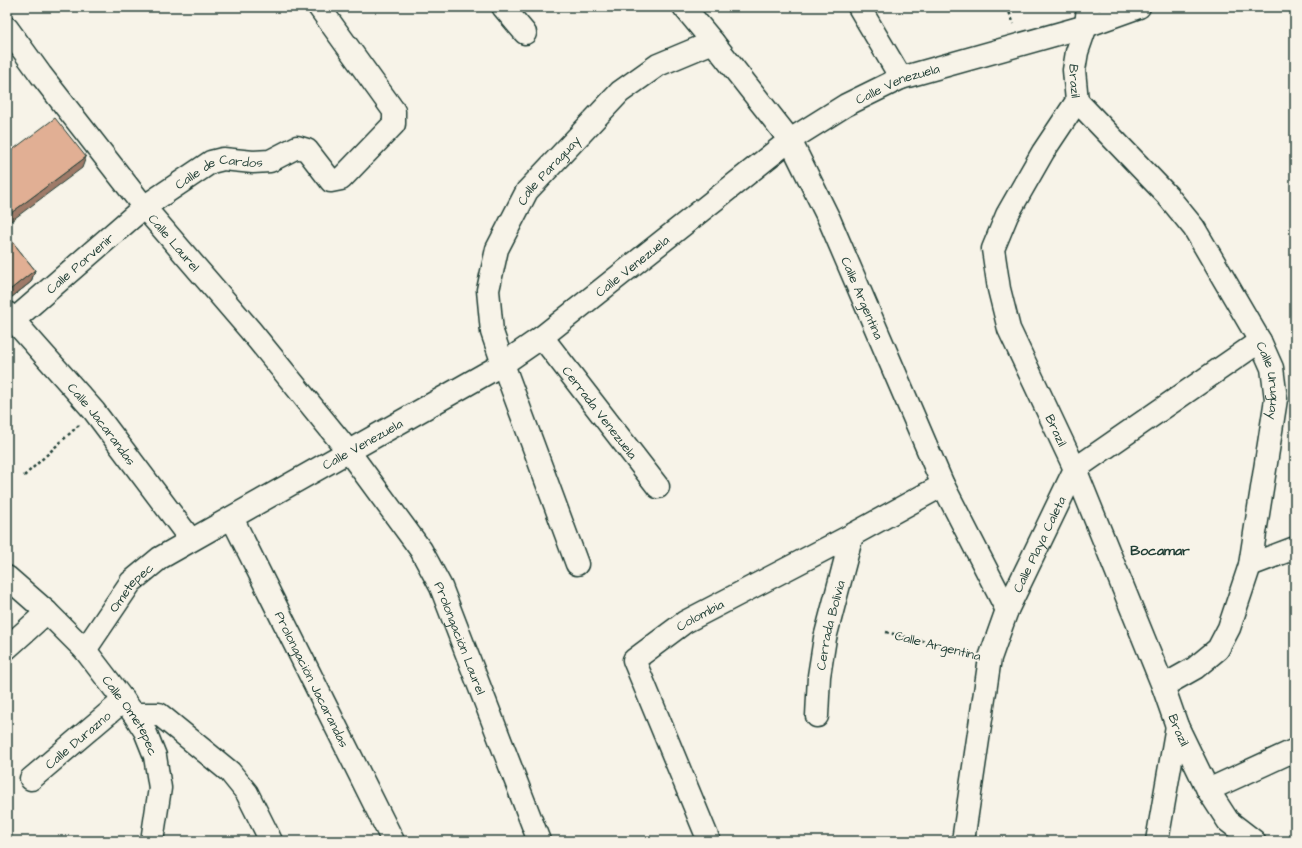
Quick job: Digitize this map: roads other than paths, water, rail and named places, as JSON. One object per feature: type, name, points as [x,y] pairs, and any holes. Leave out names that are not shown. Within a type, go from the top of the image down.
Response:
[{"type":"street","name":"Calle de Cardos","points":[[144,207],[211,162],[223,159],[253,162],[270,160],[297,147],[307,150],[331,181],[342,179],[394,124],[394,111],[319,7]]},
{"type":"street","points":[[503,7],[525,33]]},
{"type":"street","name":"Calle Argentina","points":[[684,7],[790,140],[829,219],[943,485],[1007,610]]},
{"type":"street","points":[[859,7],[901,78]]},
{"type":"street","name":"Calle Venezuela","points":[[191,540],[503,364],[542,336],[790,140],[846,105],[901,78],[1087,17],[1139,7]]},
{"type":"street","name":"Brazil","points":[[1087,17],[1077,52],[1074,70],[1077,101],[1043,152],[1007,215],[993,249],[999,289],[1009,329],[1075,469],[1163,686],[1177,726],[1208,790],[1228,821],[1254,841]]},
{"type":"street","name":"Calle Laurel","points":[[7,28],[41,75],[144,207],[250,330],[349,452]]},
{"type":"street","name":"Calle Paraguay","points":[[503,364],[492,332],[488,290],[498,249],[527,191],[620,92],[658,66],[713,42]]},
{"type":"street","name":"Calle Uruguay","points":[[1077,101],[1168,195],[1194,228],[1260,341],[1272,368],[1276,399],[1250,565],[1229,628],[1218,649],[1195,668],[1163,686]]},
{"type":"street","name":"Calle Porvenir","points":[[11,316],[144,207]]},
{"type":"street","name":"Calle Jacarandas","points":[[11,316],[94,411],[191,540]]},
{"type":"street","name":"Cerrada Venezuela","points":[[542,336],[658,487]]},
{"type":"street","name":"Calle Playa Caleta","points":[[963,841],[990,658],[1007,610],[1075,469],[1260,341]]},
{"type":"street","points":[[503,364],[577,564]]},
{"type":"street","name":"Prolongación Laurel","points":[[349,452],[422,550],[441,587],[540,841]]},
{"type":"street","name":"Colombia","points":[[709,841],[634,660],[685,622],[852,536],[943,485]]},
{"type":"street","name":"Prolongación Jacarandas","points":[[232,518],[393,841]]},
{"type":"street","name":"Cerrada Bolivia","points":[[817,716],[819,676],[825,638],[852,536]]},
{"type":"street","name":"Ometepec","points":[[85,650],[132,582],[160,558],[191,540]]},
{"type":"street","points":[[1250,565],[1295,548]]},
{"type":"street","name":"Calle Ometepec","points":[[7,577],[47,612],[85,650],[129,707],[145,731],[155,756],[160,788],[152,841]]},
{"type":"street","points":[[7,648],[47,612]]},
{"type":"street","points":[[129,707],[159,714],[230,772],[247,793],[271,841]]},
{"type":"street","name":"Calle Durazno","points":[[31,779],[129,707]]},
{"type":"street","points":[[1157,841],[1177,726]]},
{"type":"street","points":[[1208,790],[1295,750]]},
{"type":"district","name":"Bocamar","points":[[1160,550]]}]
